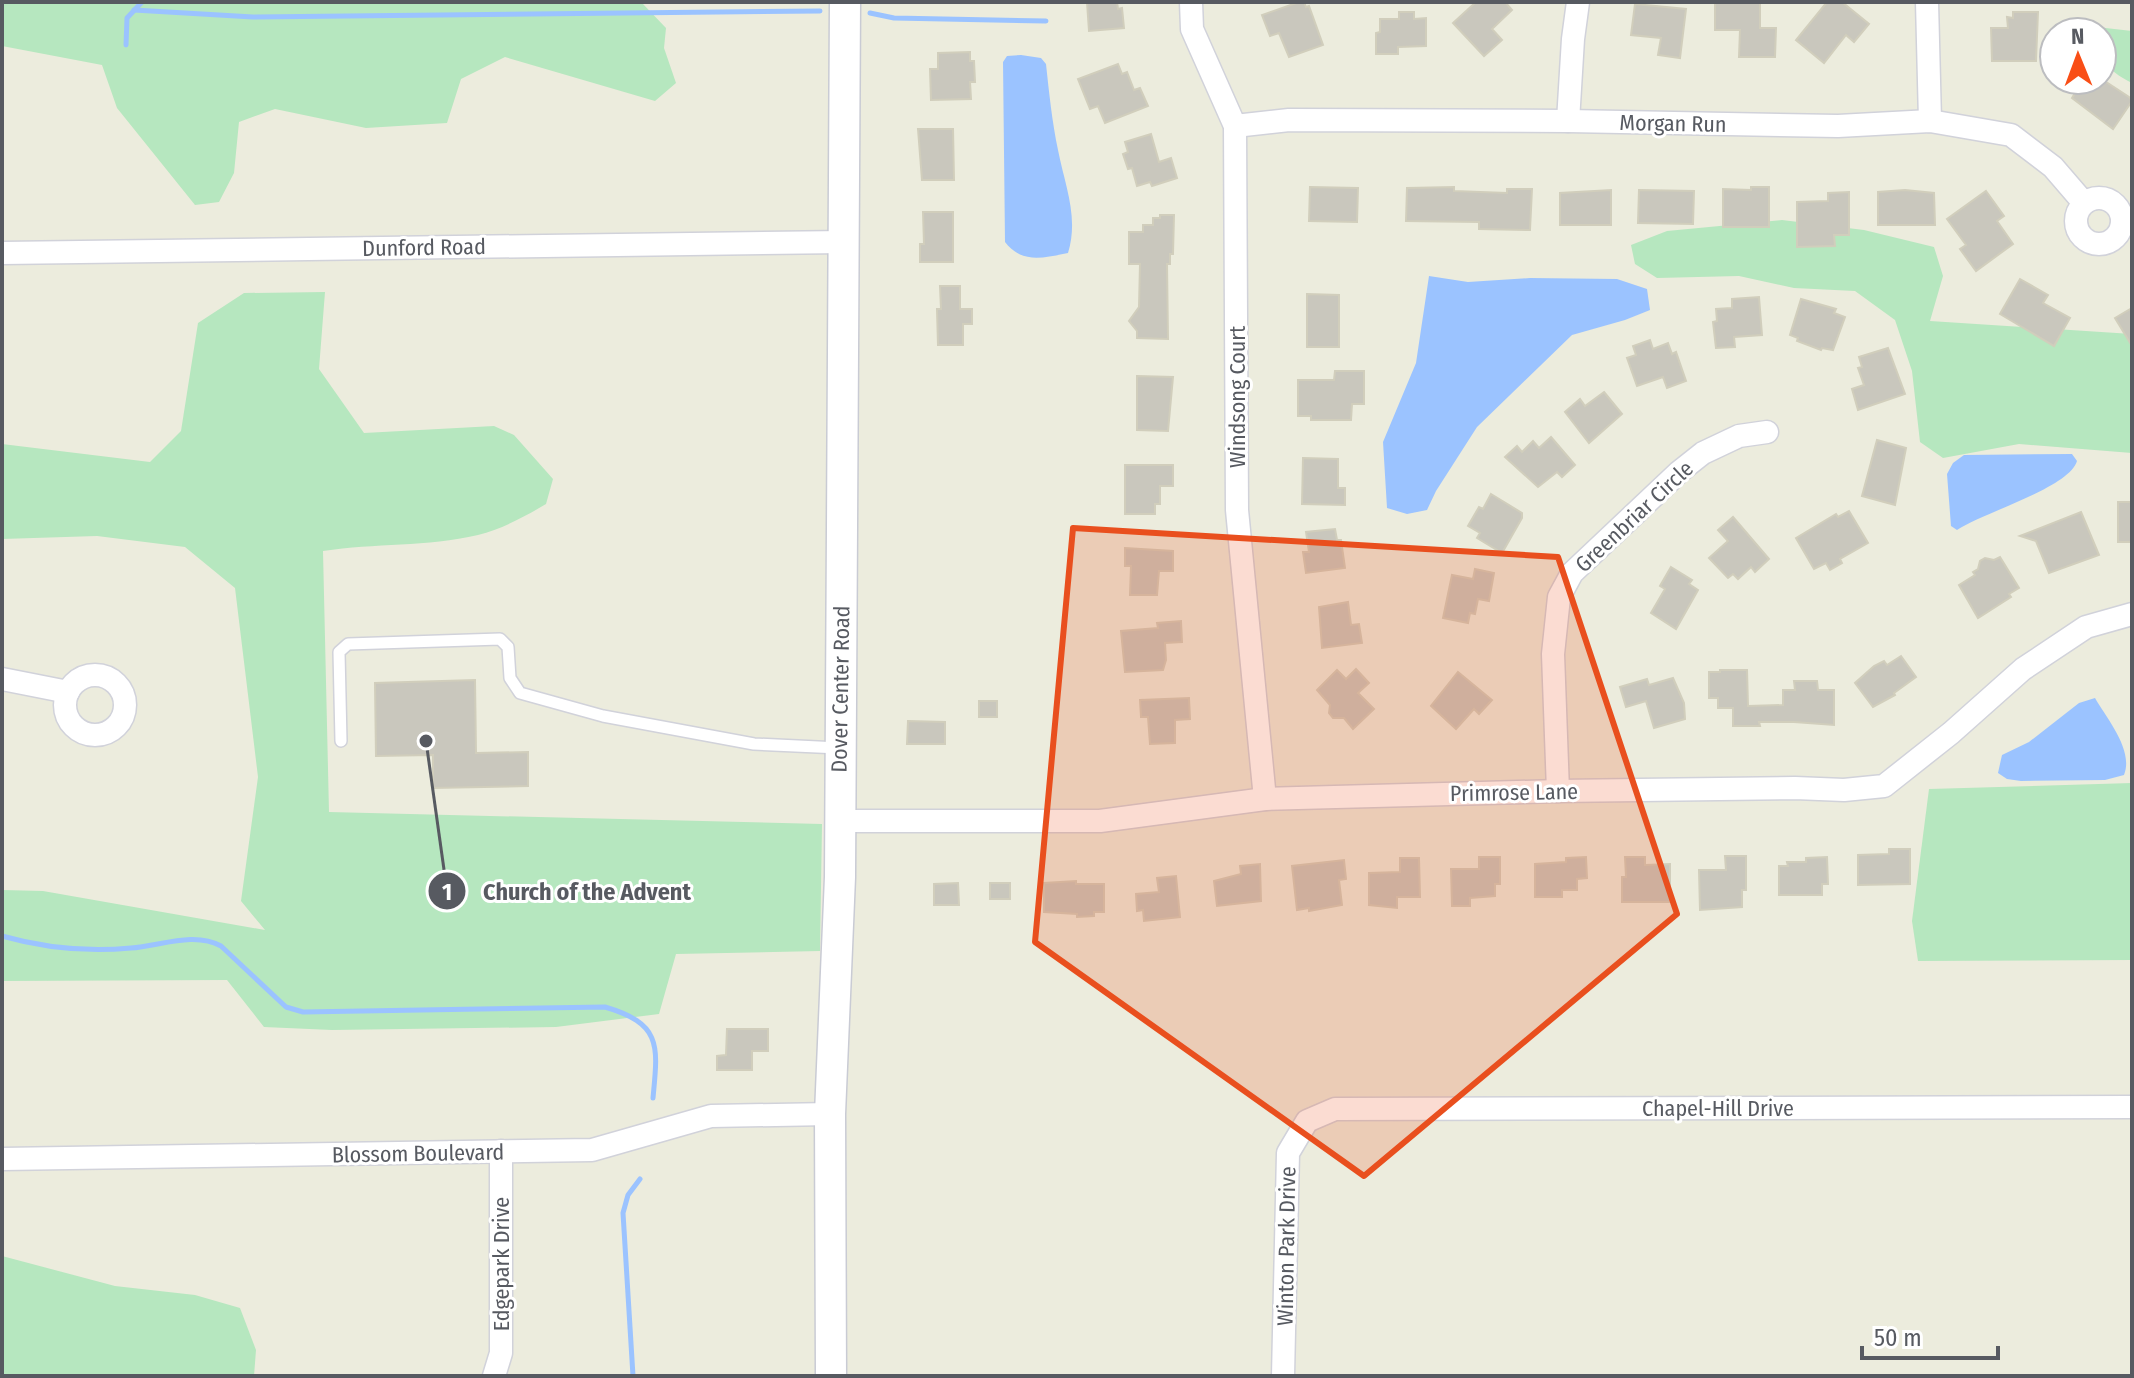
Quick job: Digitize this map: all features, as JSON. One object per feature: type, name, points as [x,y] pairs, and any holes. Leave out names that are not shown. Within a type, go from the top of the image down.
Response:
[{"type":"street","name":"Dover Center Road","points":[[831,1376],[830,1114],[840,877],[845,2]]},
{"type":"street","name":"Windsong Court","points":[[1191,2],[1192,29],[1235,126],[1237,510],[1265,799]]},
{"type":"street","points":[[1568,121],[1578,2]]},
{"type":"street","points":[[1927,2],[1930,121]]},
{"type":"street","name":"Morgan Run","points":[[1235,126],[1289,120],[1838,126],[1930,121],[2011,135],[2053,167],[2084,203]]},
{"type":"street","name":"Dunford Road","points":[[2,253],[845,242]]},
{"type":"street","name":"Greenbriar Circle","points":[[1558,791],[1553,654],[1559,597],[1572,573],[1703,453],[1739,436],[1767,432]]},
{"type":"street","name":"Primrose Lane","points":[[839,821],[1100,821],[1265,799],[1558,791],[1844,790],[1884,786],[1951,733],[2023,669],[2086,627],[2132,614]]},
{"type":"street","points":[[2,679],[68,692]]},
{"type":"street","name":"Chapel-Hill Drive","points":[[1307,1121],[1335,1109],[2132,1107]]},
{"type":"street","name":"Blossom Boulevard","points":[[2,1159],[592,1150],[711,1116],[830,1114]]},
{"type":"street","name":"Winton Park Drive","points":[[1283,1376],[1288,1153],[1307,1121]]},
{"type":"street","name":"Edgepark Drive","points":[[494,1376],[501,1353],[501,1151]]},
{"type":"lane","points":[[341,741],[339,652],[348,644],[500,639],[508,647],[510,678],[520,693],[603,716],[754,744],[840,748]]},
{"type":"highlighted area","points":[[1073,528],[1558,557],[1677,914],[1364,1176],[1035,942]]},
{"type":"green space","points":[[2,2],[643,4],[666,28],[664,48],[676,83],[655,101],[505,57],[461,79],[447,123],[366,128],[275,109],[239,122],[234,173],[219,202],[195,205],[117,108],[102,65],[2,46]]},
{"type":"green space","points":[[2118,29],[2132,31],[2132,83],[2118,74]]},
{"type":"green space","points":[[1782,220],[1864,230],[1934,247],[1943,276],[1930,321],[2132,334],[2132,453],[2019,444],[1943,458],[1920,442],[1912,371],[1895,320],[1855,291],[1794,288],[1739,276],[1657,278],[1635,264],[1631,245],[1667,231]]},
{"type":"green space","points":[[325,292],[319,369],[364,433],[494,426],[514,435],[553,479],[546,504],[487,532],[459,539],[323,551],[329,812],[822,824],[820,951],[676,954],[659,1014],[556,1027],[332,1030],[264,1027],[227,980],[2,981],[2,890],[43,891],[265,930],[241,901],[258,777],[235,588],[185,547],[97,536],[2,539],[2,444],[150,462],[181,431],[198,323],[244,293]]},
{"type":"green space","points":[[2132,783],[2132,960],[1918,961],[1912,921],[1929,789]]},
{"type":"green space","points":[[2,1256],[115,1286],[195,1295],[240,1308],[256,1350],[254,1376],[2,1376]]},
{"type":"water","points":[[1007,56],[1041,58],[1046,64],[1056,139],[1072,214],[1068,253],[1034,258],[1018,254],[1005,242],[1003,62]]},
{"type":"water","points":[[1429,276],[1468,282],[1530,278],[1617,279],[1647,289],[1650,310],[1572,335],[1477,427],[1427,510],[1407,514],[1387,508],[1383,442],[1416,363]]},
{"type":"water","points":[[2072,454],[2077,461],[2059,481],[1957,530],[1951,526],[1947,474],[1953,463],[1964,455]]},
{"type":"water","points":[[2095,698],[2122,745],[2126,765],[2124,775],[2105,780],[2021,781],[2007,779],[1998,773],[2002,755],[2029,742],[2079,703]]},
{"type":"building","points":[[1087,2],[1117,2],[1118,9],[1122,8],[1124,28],[1089,31]]},
{"type":"building","points":[[1299,2],[1309,6],[1323,45],[1289,57],[1279,33],[1270,36],[1262,15]]},
{"type":"building","points":[[1476,2],[1505,2],[1512,10],[1492,29],[1502,40],[1484,56],[1453,23]]},
{"type":"building","points":[[1715,2],[1760,2],[1760,28],[1776,28],[1775,57],[1739,57],[1740,30],[1715,30]]},
{"type":"building","points":[[1827,2],[1842,2],[1869,24],[1854,42],[1846,35],[1824,63],[1796,40]]},
{"type":"building","points":[[1635,4],[1686,9],[1680,58],[1658,55],[1661,38],[1631,35]]},
{"type":"building","points":[[1399,12],[1414,12],[1414,19],[1426,18],[1426,46],[1398,47],[1398,54],[1376,54],[1380,19],[1399,19]]},
{"type":"building","points":[[2013,12],[2038,12],[2036,61],[1992,61],[1991,28],[2008,28],[2007,17],[2013,18]]},
{"type":"building","points":[[970,52],[970,61],[974,61],[975,82],[970,82],[971,99],[931,100],[930,69],[938,69],[938,53]]},
{"type":"building","points":[[1118,64],[1122,74],[1127,72],[1134,90],[1140,88],[1148,106],[1105,123],[1098,106],[1090,109],[1078,79]]},
{"type":"building","points":[[2118,90],[2132,101],[2113,129],[2072,98],[2118,96]]},
{"type":"building","points":[[918,129],[953,129],[954,180],[922,180]]},
{"type":"building","points":[[1151,134],[1159,162],[1171,158],[1177,178],[1152,186],[1150,182],[1137,186],[1132,168],[1128,169],[1123,154],[1128,152],[1125,142]]},
{"type":"building","points":[[1310,187],[1358,188],[1357,222],[1309,221]]},
{"type":"building","points":[[1454,187],[1454,191],[1507,193],[1507,189],[1532,189],[1530,230],[1479,229],[1479,222],[1406,221],[1407,188]]},
{"type":"building","points":[[1751,187],[1769,187],[1769,227],[1723,227],[1723,189],[1751,190]]},
{"type":"building","points":[[1611,190],[1611,225],[1560,225],[1560,193]]},
{"type":"building","points":[[1639,190],[1694,191],[1693,224],[1638,223]]},
{"type":"building","points":[[1905,190],[1934,193],[1935,225],[1878,225],[1878,192]]},
{"type":"building","points":[[1986,191],[2004,216],[1997,221],[2013,244],[1976,271],[1960,249],[1966,245],[1947,219]]},
{"type":"building","points":[[1849,192],[1849,235],[1834,235],[1835,246],[1797,247],[1797,202],[1828,201],[1828,193]]},
{"type":"building","points":[[923,212],[953,212],[953,262],[920,262],[920,244],[924,244]]},
{"type":"building","points":[[1160,215],[1174,215],[1173,254],[1170,254],[1170,264],[1167,264],[1168,339],[1137,338],[1137,331],[1129,321],[1139,307],[1140,264],[1129,264],[1129,232],[1143,232],[1143,225],[1153,225],[1153,218],[1160,218]]},
{"type":"building","points":[[2020,279],[2048,295],[2043,303],[2070,318],[2054,346],[2000,314]]},
{"type":"building","points":[[940,286],[960,286],[960,309],[972,309],[972,324],[963,324],[963,345],[938,345]]},
{"type":"building","points":[[1307,294],[1339,295],[1339,347],[1307,347]]},
{"type":"building","points":[[1759,297],[1762,335],[1734,337],[1735,347],[1716,348],[1713,322],[1717,321],[1716,309],[1732,308],[1732,299]]},
{"type":"building","points":[[1801,299],[1836,309],[1834,313],[1845,317],[1833,350],[1821,350],[1790,335]]},
{"type":"building","points":[[2132,308],[2132,346],[2115,318]]},
{"type":"building","points":[[1650,340],[1653,349],[1668,343],[1672,354],[1676,352],[1686,381],[1667,388],[1663,377],[1637,386],[1627,358],[1636,355],[1633,346]]},
{"type":"building","points":[[1888,348],[1905,394],[1858,410],[1852,389],[1864,385],[1858,368],[1862,367],[1859,357]]},
{"type":"building","points":[[1335,371],[1364,371],[1364,404],[1352,404],[1351,420],[1311,420],[1311,416],[1298,416],[1298,380],[1334,380]]},
{"type":"building","points":[[1137,376],[1173,377],[1168,431],[1137,430]]},
{"type":"building","points":[[1604,392],[1622,414],[1589,443],[1565,412],[1580,399],[1585,406]]},
{"type":"building","points":[[1551,437],[1575,465],[1562,477],[1557,472],[1538,487],[1505,457],[1517,446],[1522,452],[1533,441],[1539,448]]},
{"type":"building","points":[[1877,440],[1906,448],[1895,505],[1862,496]]},
{"type":"building","points":[[1303,458],[1338,459],[1338,488],[1345,488],[1345,505],[1302,504]]},
{"type":"building","points":[[1125,465],[1173,465],[1173,486],[1160,486],[1160,504],[1155,504],[1155,514],[1125,514]]},
{"type":"building","points":[[1491,494],[1522,513],[1502,553],[1477,538],[1480,533],[1468,526]]},
{"type":"building","points":[[2118,502],[2132,502],[2132,542],[2118,542]]},
{"type":"building","points":[[1849,511],[1868,543],[1840,559],[1842,563],[1830,570],[1826,563],[1814,569],[1796,538],[1836,514],[1838,517]]},
{"type":"building","points":[[2081,512],[2099,555],[2049,573],[2036,541],[2020,536]]},
{"type":"building","points":[[1733,517],[1769,559],[1755,572],[1751,567],[1738,579],[1733,574],[1728,578],[1709,558],[1728,541],[1718,530]]},
{"type":"building","points":[[1335,529],[1337,540],[1341,540],[1345,568],[1306,573],[1303,552],[1309,552],[1306,532]]},
{"type":"building","points":[[1125,548],[1173,551],[1173,571],[1159,571],[1157,595],[1130,595],[1131,566],[1125,566]]},
{"type":"building","points":[[2000,557],[2019,588],[2009,594],[2011,597],[1978,618],[1959,585],[1975,575],[1973,572],[1978,569],[1980,561]]},
{"type":"building","points":[[1671,567],[1692,580],[1689,584],[1698,590],[1676,629],[1651,613],[1665,589],[1660,586]]},
{"type":"building","points":[[1475,569],[1494,573],[1489,601],[1478,599],[1475,614],[1470,613],[1468,623],[1443,618],[1452,575],[1473,579]]},
{"type":"building","points":[[1348,602],[1351,625],[1359,624],[1362,643],[1322,648],[1319,607]]},
{"type":"building","points":[[1181,621],[1182,642],[1165,643],[1163,670],[1125,672],[1121,631],[1158,628],[1157,623]]},
{"type":"building","points":[[1901,656],[1916,677],[1895,695],[1873,707],[1855,683],[1874,666],[1884,661],[1887,665]]},
{"type":"building","points":[[1356,669],[1369,683],[1358,693],[1374,709],[1353,729],[1344,718],[1333,718],[1329,713],[1330,705],[1317,690],[1337,670],[1346,679]]},
{"type":"building","points":[[1747,670],[1748,706],[1783,705],[1783,690],[1795,690],[1794,681],[1817,681],[1818,690],[1834,690],[1834,725],[1759,722],[1760,726],[1733,726],[1733,708],[1718,708],[1718,698],[1709,698],[1709,672]]},
{"type":"building","points":[[1458,672],[1492,700],[1479,714],[1474,709],[1456,729],[1431,706]]},
{"type":"building","points":[[1673,678],[1684,703],[1685,719],[1654,728],[1646,701],[1626,707],[1620,687],[1647,679],[1649,685]]},
{"type":"building","points":[[475,680],[476,753],[528,752],[528,786],[433,788],[433,755],[376,756],[375,683]]},
{"type":"building","points":[[1189,698],[1190,719],[1175,720],[1175,743],[1150,744],[1148,717],[1141,717],[1140,700]]},
{"type":"building","points":[[979,701],[997,701],[997,717],[979,717]]},
{"type":"building","points":[[908,721],[945,722],[945,744],[907,744]]},
{"type":"building","points":[[1889,849],[1910,849],[1910,884],[1858,885],[1858,855],[1889,854]]},
{"type":"building","points":[[1725,856],[1746,856],[1746,890],[1742,890],[1742,907],[1700,910],[1699,870],[1726,870]]},
{"type":"building","points":[[1479,857],[1500,857],[1500,884],[1495,884],[1495,896],[1470,898],[1470,906],[1452,906],[1451,869],[1479,869]]},
{"type":"building","points":[[1586,857],[1587,878],[1577,879],[1577,890],[1562,890],[1562,897],[1535,897],[1535,864]]},
{"type":"building","points":[[1625,857],[1645,857],[1645,865],[1670,864],[1670,902],[1622,902]]},
{"type":"building","points":[[1827,857],[1828,884],[1822,884],[1822,895],[1779,895],[1779,866],[1788,866],[1787,862],[1806,862],[1806,858]]},
{"type":"building","points":[[1400,858],[1419,858],[1420,897],[1397,897],[1397,908],[1369,905],[1369,873],[1400,872]]},
{"type":"building","points":[[1344,860],[1346,879],[1339,880],[1342,905],[1297,910],[1292,866]]},
{"type":"building","points":[[1260,864],[1261,901],[1217,906],[1214,881],[1241,874],[1240,866]]},
{"type":"building","points":[[1176,876],[1180,917],[1144,921],[1143,910],[1137,911],[1136,894],[1159,892],[1157,878]]},
{"type":"building","points":[[1076,881],[1076,884],[1104,884],[1104,912],[1077,917],[1077,914],[1044,912],[1044,883]]},
{"type":"building","points":[[958,883],[959,905],[934,905],[934,884]]},
{"type":"building","points":[[990,883],[1010,883],[1010,899],[990,899]]},
{"type":"building","points":[[727,1029],[768,1029],[768,1051],[752,1051],[752,1070],[717,1070],[717,1056],[726,1055]]},
{"type":"waterway","points":[[126,45],[127,18],[142,2]]},
{"type":"waterway","points":[[134,10],[253,17],[820,11]]},
{"type":"waterway","points":[[870,13],[894,18],[1046,21]]},
{"type":"waterway","points":[[2,936],[34,944],[82,949],[131,948],[188,940],[211,942],[221,946],[286,1007],[303,1012],[605,1007],[624,1014],[647,1029],[655,1050],[653,1098]]},
{"type":"waterway","points":[[633,1376],[623,1213],[628,1195],[640,1179]]},
{"type":"place","name":"Church of the Advent","points":[[426,741]]}]
